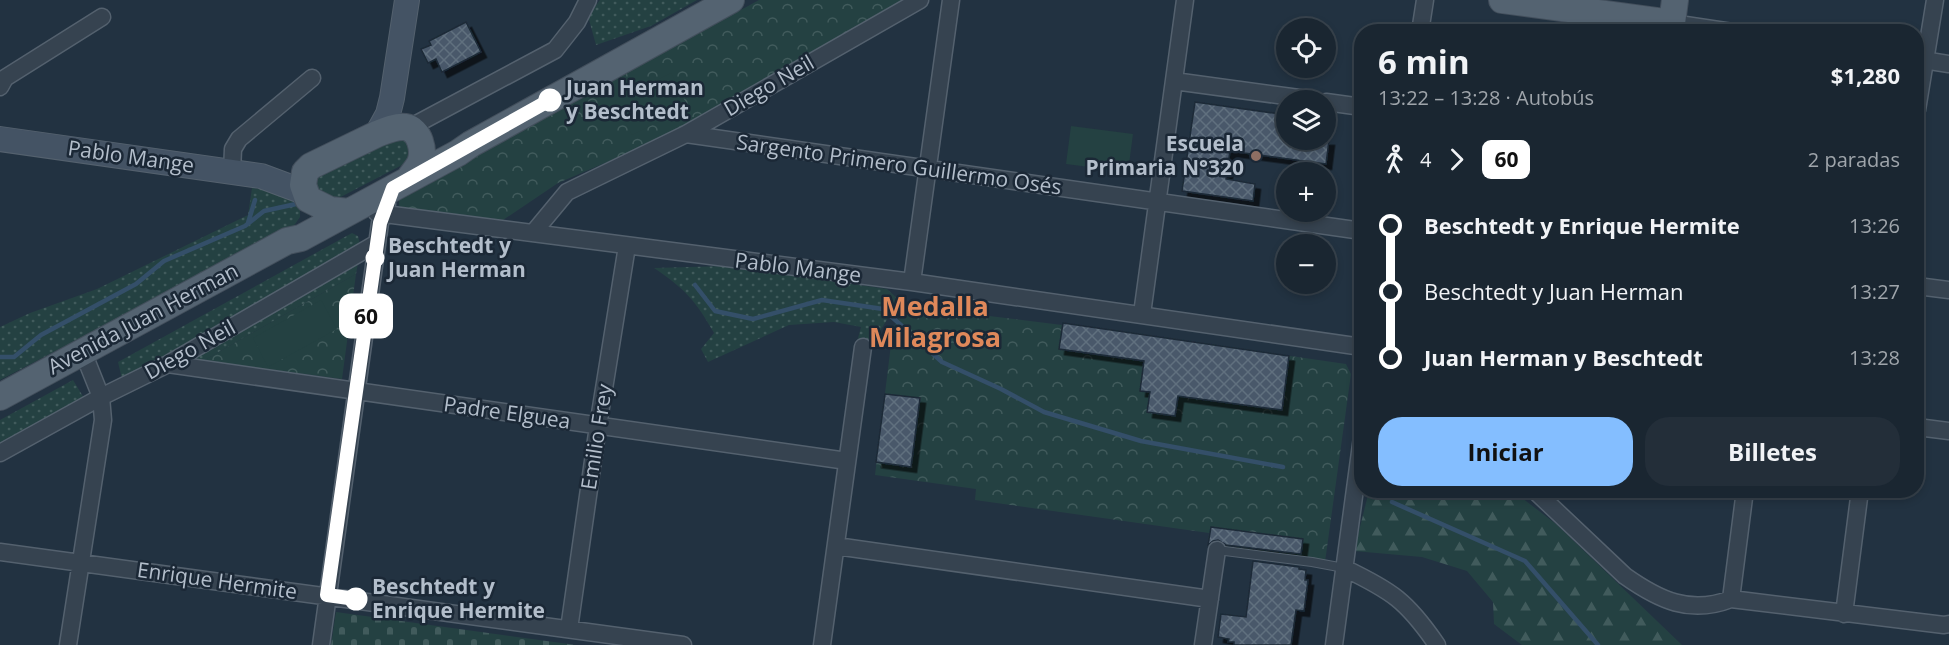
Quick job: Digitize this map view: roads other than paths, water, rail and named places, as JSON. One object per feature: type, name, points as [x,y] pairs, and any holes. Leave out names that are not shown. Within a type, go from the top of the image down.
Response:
[{"type":"main road","points":[[401,183],[731,0]]},
{"type":"main road","points":[[1502,0],[1585,22],[1674,11]]},
{"type":"main road","points":[[370,213],[330,210],[306,187],[311,166],[388,130],[412,132],[435,149],[471,144]]},
{"type":"main road","points":[[401,183],[419,164],[422,155],[412,132]]},
{"type":"main road","name":"Avenida Juan Herman","points":[[287,241],[370,213],[401,183]]},
{"type":"main road","name":"Avenida Juan Herman","points":[[0,397],[287,241],[306,216],[306,187]]},
{"type":"street","points":[[377,134],[388,114],[392,98],[407,0]]},
{"type":"street","points":[[392,98],[396,111],[412,132],[555,50],[577,22],[588,0]]},
{"type":"street","name":"Diego Neil","points":[[533,233],[567,192],[686,134],[920,0]]},
{"type":"street","points":[[912,282],[951,0]]},
{"type":"street","points":[[1142,314],[1185,0]]},
{"type":"street","points":[[1421,24],[1425,0]]},
{"type":"street","points":[[1924,47],[1935,0]]},
{"type":"street","points":[[1674,11],[1700,24]]},
{"type":"street","points":[[0,87],[5,78],[102,17]]},
{"type":"street","points":[[1924,60],[1949,64]]},
{"type":"street","points":[[232,172],[233,150],[238,139],[312,78]]},
{"type":"street","points":[[1174,81],[1276,95]]},
{"type":"street","points":[[1336,103],[1354,106]]},
{"type":"street","name":"Sargento Primero Guillermo Osés","points":[[686,134],[1354,230]]},
{"type":"street","name":"Pablo Mange","points":[[0,139],[261,176],[285,176],[306,187]]},
{"type":"street","points":[[321,645],[377,243],[370,213]]},
{"type":"street","name":"Pablo Mange","points":[[370,213],[912,282],[1354,346]]},
{"type":"street","name":"Diego Neil","points":[[0,453],[101,397],[168,364],[377,243]]},
{"type":"street","name":"Emilio Frey","points":[[569,629],[627,246]]},
{"type":"street","points":[[1924,287],[1949,290]]},
{"type":"street","points":[[822,645],[863,347]]},
{"type":"street","points":[[68,645],[103,420],[101,397],[83,352]]},
{"type":"street","name":"Padre Elguea","points":[[168,364],[848,460]]},
{"type":"street","points":[[1924,428],[1949,431]]},
{"type":"street","points":[[1334,645],[1354,495]]},
{"type":"street","points":[[1542,498],[1625,576],[1641,588],[1680,604],[1697,607],[1714,606],[1731,599],[1946,625]]},
{"type":"street","points":[[1731,599],[1743,498]]},
{"type":"street","points":[[1844,614],[1859,498]]},
{"type":"street","points":[[836,546],[1210,598]]},
{"type":"street","points":[[1203,645],[1217,550]]},
{"type":"street","name":"Enrique Hermite","points":[[0,552],[683,645]]},
{"type":"street","points":[[1344,568],[1392,592],[1409,607],[1437,645]]},
{"type":"lane","points":[[1217,550],[1344,568]]},
{"type":"waterway","points":[[248,223],[255,200]]},
{"type":"waterway","points":[[0,357],[14,357],[41,335],[136,284],[164,261],[245,226],[264,211],[296,204]]},
{"type":"waterway","points":[[695,285],[715,311],[753,319],[822,300],[883,309],[942,362],[1044,412],[1141,441],[1283,467]]},
{"type":"waterway","points":[[1392,502],[1525,561],[1598,645]]},
{"type":"place","name":"Juan Herman y Beschtedt","points":[[550,100]]},
{"type":"place","name":"Escuela Primaria N°320","points":[[1256,156]]},
{"type":"place","name":"Beschtedt y Juan Herman","points":[[375,258]]},
{"type":"place","name":"Beschtedt y Enrique Hermite","points":[[356,599]]},
{"type":"district","name":"Medalla Milagrosa","points":[[935,322]]}]
